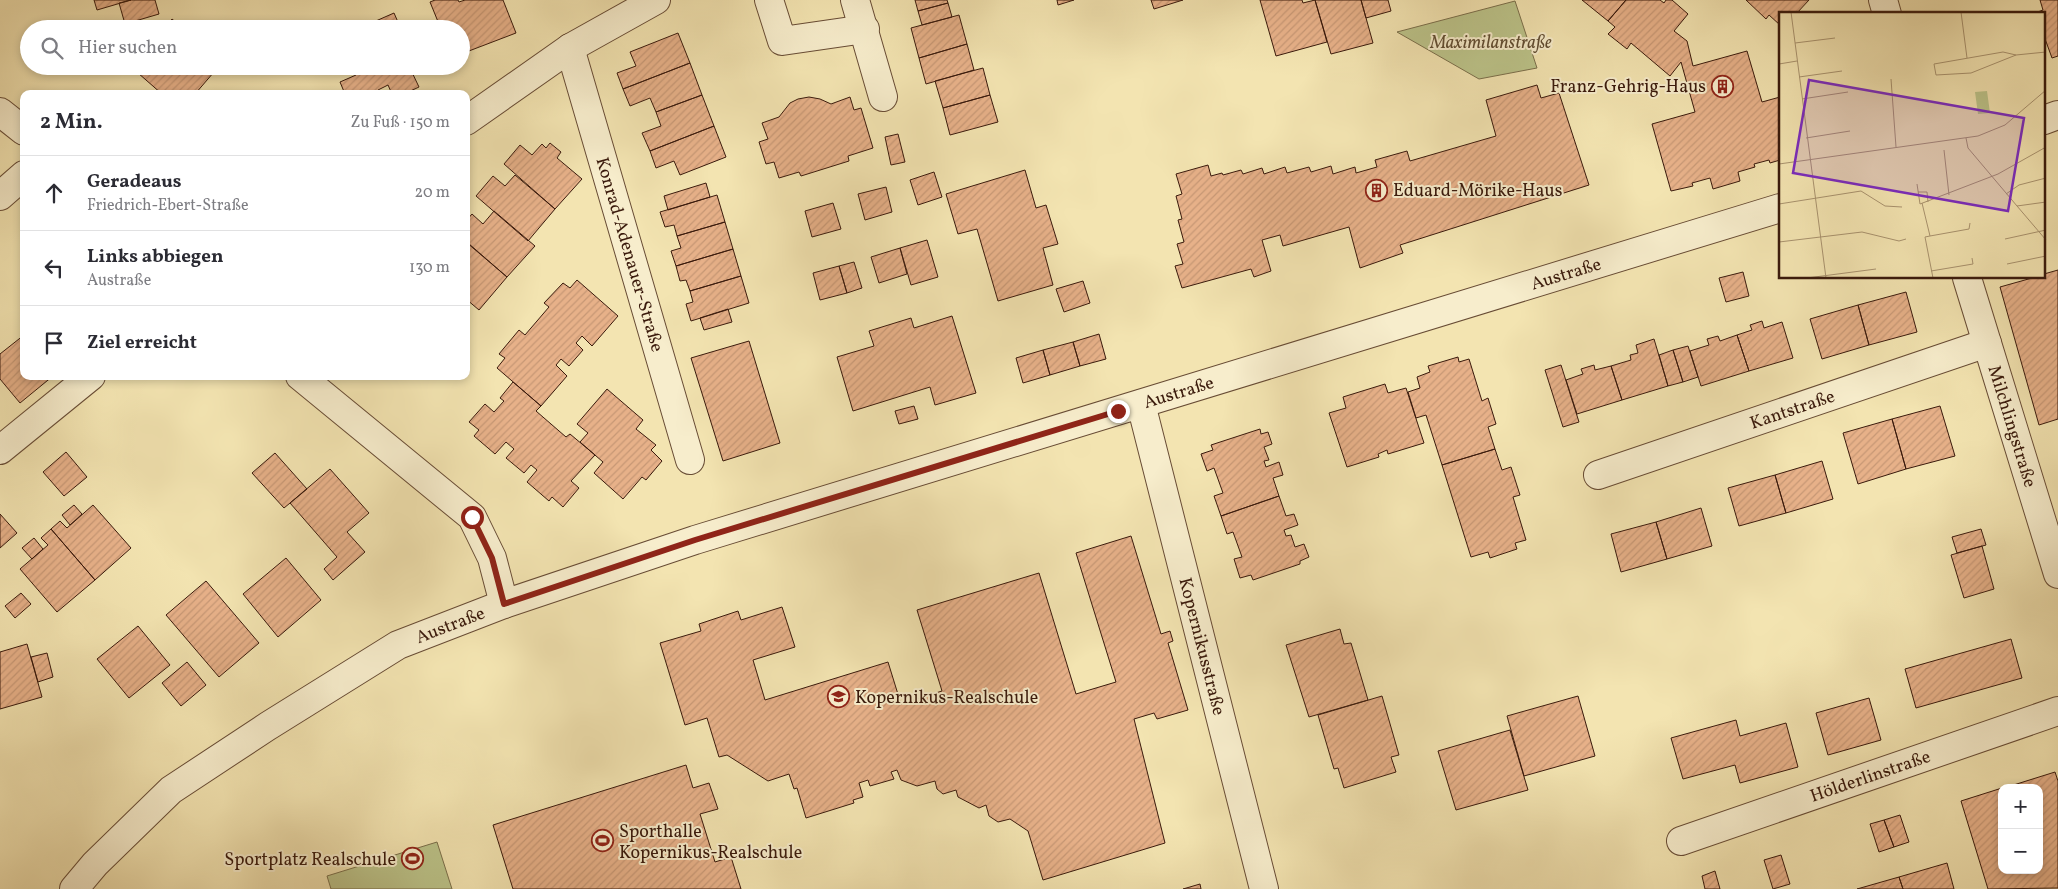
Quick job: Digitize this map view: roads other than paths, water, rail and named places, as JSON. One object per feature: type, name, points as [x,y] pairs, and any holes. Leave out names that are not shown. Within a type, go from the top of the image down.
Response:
[{"type":"street","points":[[470,117],[570,48],[656,0]]},
{"type":"street","points":[[769,0],[782,41],[865,29]]},
{"type":"street","points":[[855,0],[865,29],[883,97]]},
{"type":"street","name":"Konrad-Adenauer-Straße","points":[[570,48],[690,460]]},
{"type":"street","points":[[0,112],[20,128]]},
{"type":"street","points":[[2046,119],[2058,115]]},
{"type":"street","points":[[0,196],[20,178]]},
{"type":"street","name":"Austraße","points":[[74,889],[95,864],[171,790],[268,726],[398,645],[504,604],[695,540],[1779,208]]},
{"type":"street","name":"Milchlingstraße","points":[[1967,279],[2058,574]]},
{"type":"street","name":"Kantstraße","points":[[1598,475],[1987,343]]},
{"type":"street","points":[[0,450],[86,380]]},
{"type":"street","points":[[305,380],[472,517],[492,558],[504,604]]},
{"type":"street","name":"Kopernikusstraße","points":[[1141,404],[1264,889]]},
{"type":"street","name":"Hölderlinstraße","points":[[1681,841],[2058,710]]},
{"type":"place","name":"Franz-Gehrig-Haus","points":[[1722,86]]},
{"type":"place","name":"Eduard-Mörike-Haus","points":[[1377,190]]},
{"type":"place","name":"Kopernikus-Realschule","points":[[839,697]]},
{"type":"place","name":"Sporthalle Kopernikus-Realschule","points":[[603,841]]},
{"type":"place","name":"Sportplatz Realschule","points":[[412,859]]},
{"type":"park label","name":"Maximilanstraße","points":[[1491,42]]}]
